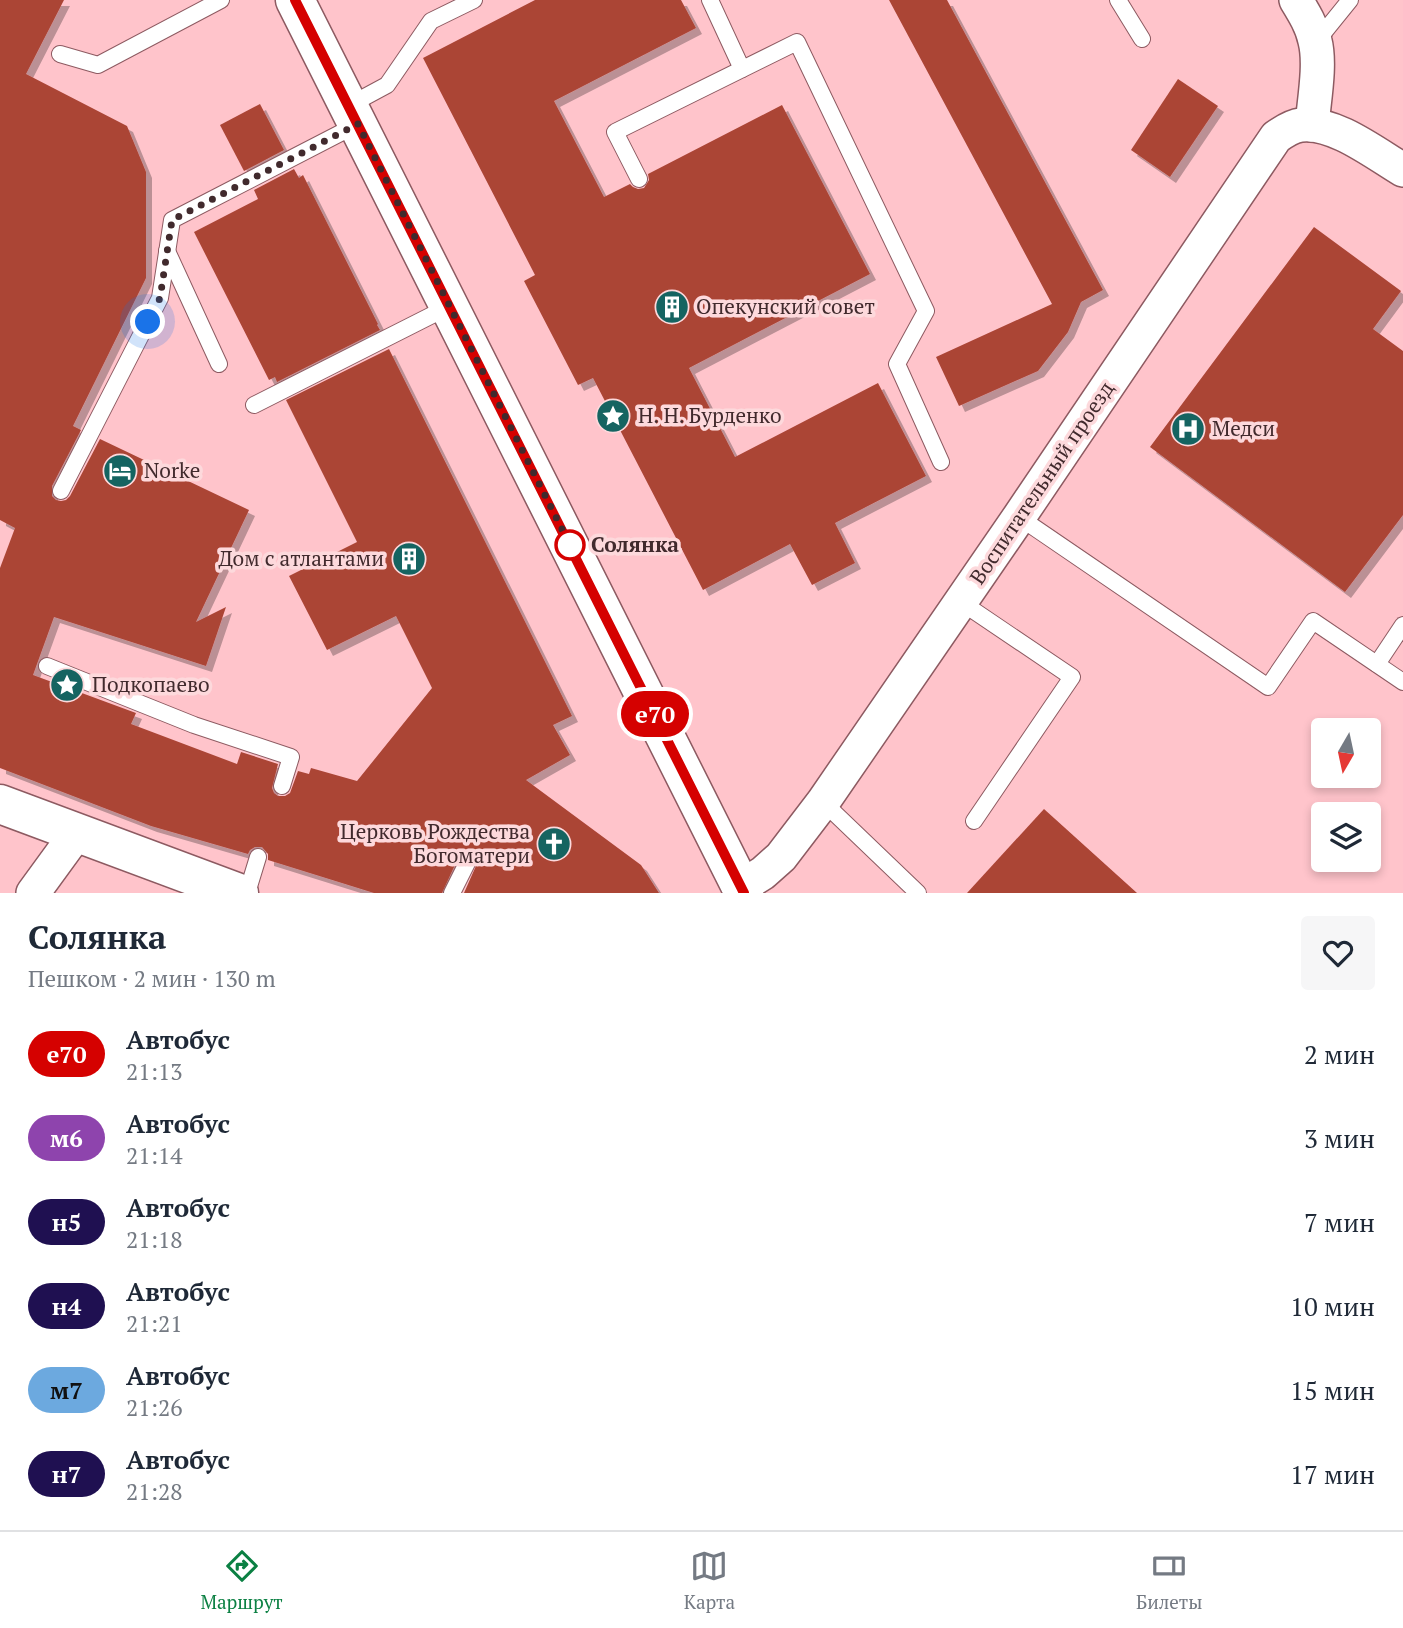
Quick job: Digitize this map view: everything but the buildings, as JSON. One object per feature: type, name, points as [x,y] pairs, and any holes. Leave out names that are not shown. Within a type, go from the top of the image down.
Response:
[{"type":"main road","points":[[295,0],[743,890]]},
{"type":"main road","points":[[0,804],[239,893]]},
{"type":"street","points":[[1296,0],[1308,20],[1316,42],[1317,74],[1312,125],[1329,128],[1347,136],[1403,170]]},
{"type":"street","name":"Воспитательный проезд","points":[[743,890],[781,857],[823,802],[1276,137],[1288,129],[1312,125]]},
{"type":"street","points":[[33,893],[76,834]]},
{"type":"lane","points":[[60,54],[98,65],[221,0]]},
{"type":"lane","points":[[61,491],[160,298],[172,220],[353,115],[387,85],[431,22],[474,0]]},
{"type":"lane","points":[[710,0],[742,69]]},
{"type":"lane","points":[[1118,0],[1142,39]]},
{"type":"lane","points":[[1316,42],[1350,0]]},
{"type":"lane","points":[[639,179],[615,132],[797,42],[926,311],[897,364],[941,462]]},
{"type":"lane","points":[[167,251],[219,364]]},
{"type":"lane","points":[[254,405],[450,306]]},
{"type":"lane","points":[[1019,517],[1268,687],[1313,621],[1403,682]]},
{"type":"lane","points":[[961,602],[1072,677],[974,821]]},
{"type":"lane","points":[[1377,664],[1403,625]]},
{"type":"lane","points":[[47,666],[194,725],[291,757],[282,786]]},
{"type":"lane","points":[[823,802],[918,893]]},
{"type":"lane","points":[[247,893],[258,857]]},
{"type":"lane","points":[[452,893],[469,859]]},
{"type":"bus line","name":"е70","points":[[295,0],[744,893]]},
{"type":"place","name":"Опекунский совет","points":[[672,307]]},
{"type":"place","name":"Н. Н. Бурденко","points":[[613,416]]},
{"type":"place","name":"Медси","points":[[1188,429]]},
{"type":"place","name":"Norke","points":[[120,471]]},
{"type":"place","name":"Солянка","points":[[570,545]]},
{"type":"place","name":"Дом с атлантами","points":[[409,559]]},
{"type":"place","name":"Подкопаево","points":[[67,685]]},
{"type":"place","name":"Церковь Рождества Богоматери","points":[[554,844]]},
{"type":"route","points":[[148,322],[160,298],[172,220],[358,124],[570,545]]}]
